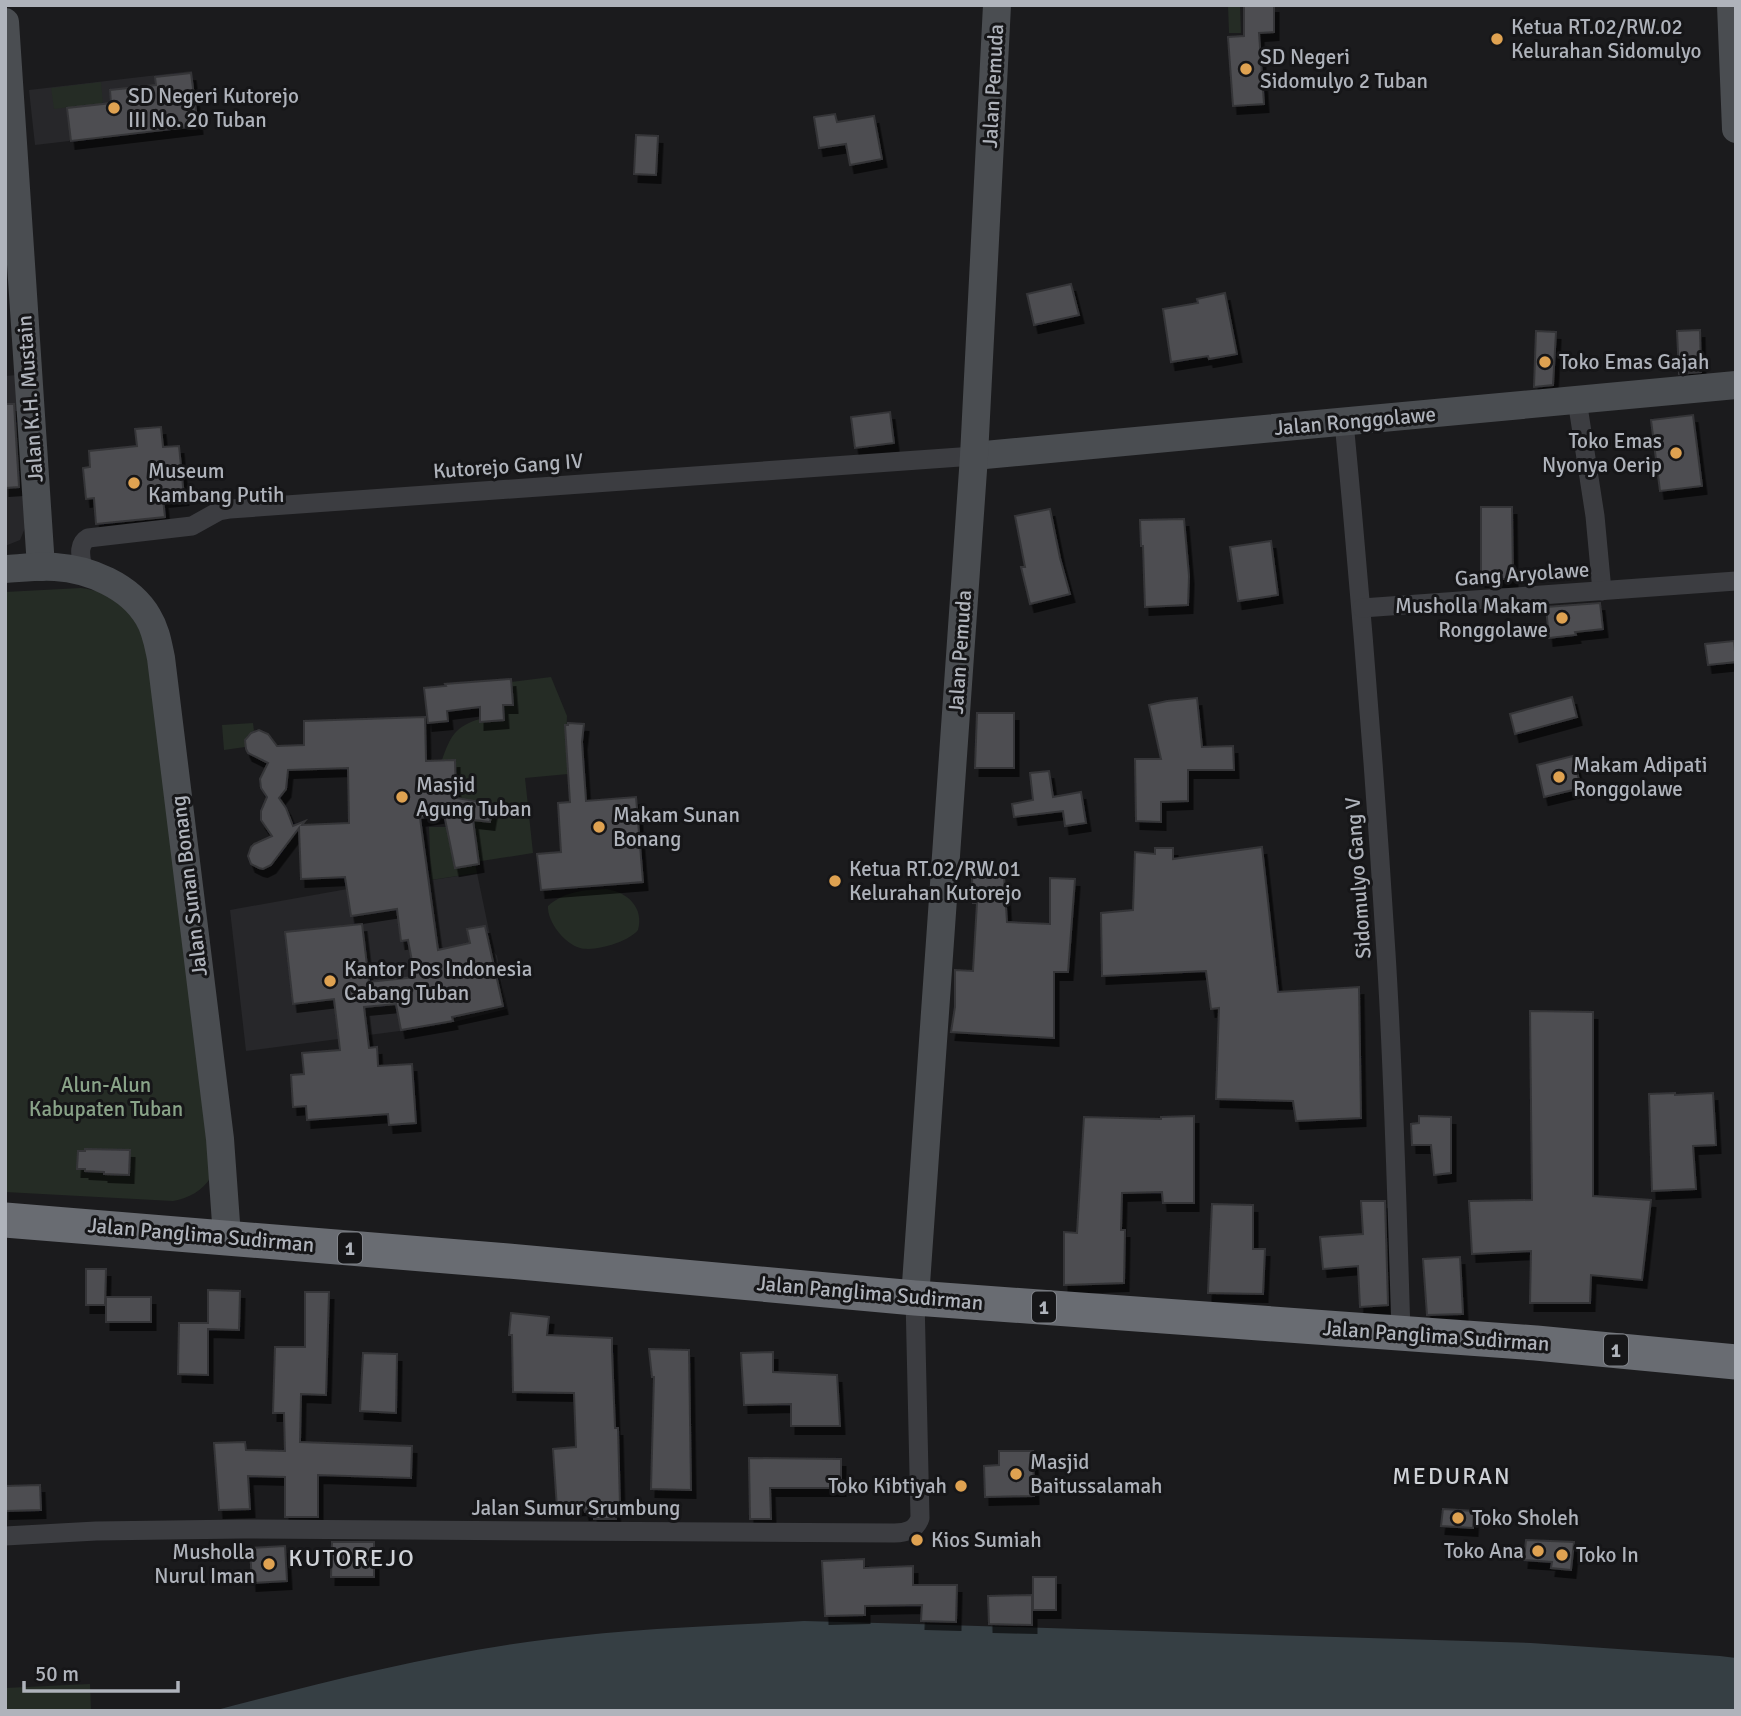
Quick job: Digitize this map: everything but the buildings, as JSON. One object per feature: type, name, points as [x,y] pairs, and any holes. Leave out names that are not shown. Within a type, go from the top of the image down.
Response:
[{"type":"highway","name":"Jalan Panglima Sudirman","points":[[5,1220],[695,1277],[915,1298],[1401,1333],[1736,1362]]},
{"type":"main road","name":"Jalan Pemuda","points":[[915,1298],[974,456],[997,5]]},
{"type":"main road","points":[[1731,5],[1736,129]]},
{"type":"main road","name":"Jalan K.H. Mustain","points":[[5,22],[41,567]]},
{"type":"main road","name":"Jalan Ronggolawe","points":[[974,456],[1736,385]]},
{"type":"main road","name":"Jalan Sunan Bonang","points":[[5,569],[58,567],[83,572],[108,582],[132,598],[147,615],[158,643],[220,1139],[228,1237]]},
{"type":"street","name":"Gang Aryolawe","points":[[1577,400],[1595,516],[1602,591]]},
{"type":"street","name":"Sidomulyo Gang V","points":[[1345,422],[1362,608],[1388,984],[1401,1333]]},
{"type":"street","name":"Kutorejo Gang IV","points":[[83,572],[81,546],[85,539],[192,526],[215,513],[230,509],[974,456]]},
{"type":"street","name":"Gang Aryolawe","points":[[1362,608],[1736,581]]},
{"type":"street","name":"Jalan Sumur Srumbung","points":[[5,1536],[96,1531],[242,1529],[909,1531],[916,1526],[920,1518],[915,1298]]},
{"type":"shaded area","name":"SD Negeri Kutorejo III No. 20 Tuban","points":[[192,71],[198,126],[35,145],[29,90]]},
{"type":"shaded area","points":[[17,375],[25,528],[20,540],[5,546],[5,376]]},
{"type":"shaded area","points":[[477,873],[507,1009],[438,1026],[246,1051],[230,910],[431,874],[432,880]]},
{"type":"shaded area","points":[[804,1621],[1531,1643],[1720,1656],[1736,1658],[1736,1711],[213,1711],[380,1669],[507,1645],[613,1632]]},
{"type":"green space","points":[[1228,5],[1240,5],[1241,33],[1229,33]]},
{"type":"green space","points":[[101,82],[103,103],[54,109],[51,88]]},
{"type":"green space","name":"Alun-Alun Kabupaten Tuban","points":[[81,588],[110,598],[147,631],[211,1177],[195,1193],[173,1201],[5,1192],[5,592]]},
{"type":"green space","points":[[551,677],[567,716],[568,774],[525,778],[533,853],[475,862],[477,873],[431,880],[429,827],[456,827],[455,760],[442,760],[451,739],[459,729],[480,719],[481,722],[504,720],[503,705],[513,704],[511,682]]},
{"type":"green space","points":[[253,723],[254,731],[247,736],[245,747],[224,750],[222,725]]},
{"type":"green space","points":[[606,889],[627,897],[632,902],[639,915],[638,930],[619,942],[602,947],[586,949],[574,946],[563,937],[550,919],[548,906],[568,894]]},
{"type":"green space","points":[[90,1684],[91,1711],[5,1711],[5,1688]]},
{"type":"place","name":"Ketua RT.02/RW.02 Kelurahan Sidomulyo","points":[[1497,39]]},
{"type":"place","name":"SD Negeri Sidomulyo 2 Tuban","points":[[1246,69]]},
{"type":"place","name":"SD Negeri Kutorejo III No. 20 Tuban","points":[[114,108]]},
{"type":"place","name":"Toko Emas Gajah","points":[[1545,362]]},
{"type":"place","name":"Toko Emas Nyonya Oerip","points":[[1676,453]]},
{"type":"place","name":"Museum Kambang Putih","points":[[134,483]]},
{"type":"place","name":"Musholla Makam Ronggolawe","points":[[1562,618]]},
{"type":"place","name":"Makam Adipati Ronggolawe","points":[[1559,777]]},
{"type":"place","name":"Masjid Agung Tuban","points":[[402,797]]},
{"type":"place","name":"Makam Sunan Bonang","points":[[599,827]]},
{"type":"place","name":"Ketua RT.02/RW.01 Kelurahan Kutorejo","points":[[835,881]]},
{"type":"place","name":"Kantor Pos Indonesia Cabang Tuban","points":[[330,981]]},
{"type":"place","name":"Masjid Baitussalamah","points":[[1016,1474]]},
{"type":"place","name":"Toko Kibtiyah","points":[[961,1486]]},
{"type":"place","name":"Toko Sholeh","points":[[1458,1518]]},
{"type":"place","name":"Kios Sumiah","points":[[917,1540]]},
{"type":"place","name":"Toko Ana","points":[[1538,1551]]},
{"type":"place","name":"Toko In","points":[[1562,1555]]},
{"type":"place","name":"Musholla Nurul Iman","points":[[269,1564]]},
{"type":"district","name":"MEDURAN","points":[[1452,1476]]},
{"type":"district","name":"KUTOREJO","points":[[352,1558]]}]
